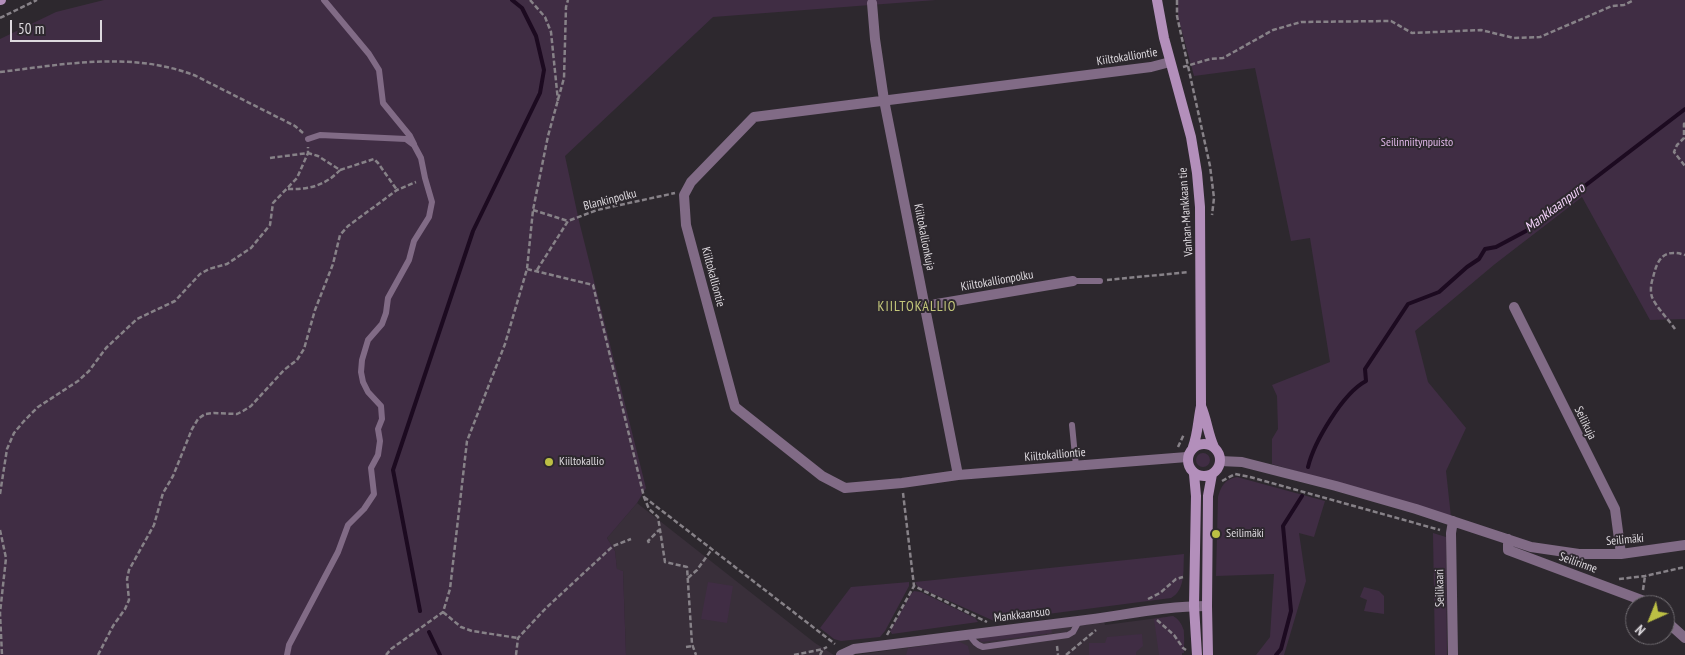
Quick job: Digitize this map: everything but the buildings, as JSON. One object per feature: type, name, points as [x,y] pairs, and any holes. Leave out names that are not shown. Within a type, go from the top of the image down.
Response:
[{"type":"main road","name":"Vanhan-Mankkaan tie","points":[[1157,0],[1171,66],[1191,137],[1200,206],[1201,406],[1198,431],[1193,447]]},
{"type":"main road","name":"Vanhan-Mankkaan tie","points":[[1161,20],[1163,0]]},
{"type":"main road","name":"Vanhan-Mankkaan tie","points":[[1201,406],[1214,447]]},
{"type":"main road","points":[[1201,444],[1214,447],[1220,460],[1217,470],[1212,474],[1202,477],[1194,474],[1189,468],[1187,457],[1193,447],[1201,444]]},
{"type":"main road","points":[[1194,474],[1196,496],[1194,653]]},
{"type":"main road","points":[[1208,655],[1208,496],[1212,474]]},
{"type":"street","name":"Kiiltokallionkuja","points":[[872,3],[874,39],[884,100],[958,476]]},
{"type":"street","name":"Kiiltokalliontie","points":[[1171,66],[754,117],[691,182],[684,196],[686,225],[735,407],[822,476],[845,488],[958,476],[1187,457]]},
{"type":"street","name":"Kiiltokallionpolku","points":[[925,306],[1073,281]]},
{"type":"street","name":"Seilikuja","points":[[1514,307],[1615,509],[1621,554]]},
{"type":"street","name":"Seilimäki","points":[[1220,460],[1261,466],[1407,507],[1531,547],[1578,554],[1621,554],[1685,545]]},
{"type":"street","name":"Seilikaari","points":[[1453,522],[1451,534],[1453,655]]},
{"type":"street","name":"Seilirinne","points":[[1508,539],[1508,550],[1628,595]]},
{"type":"street","name":"Mankkaansuo","points":[[841,654],[854,649],[969,633],[1079,621],[1177,607],[1207,606]]},
{"type":"street","points":[[1675,629],[1685,638]]},
{"type":"lane","points":[[287,655],[290,644],[338,552],[348,525],[364,509],[374,494],[371,468],[378,455],[380,441],[378,429],[382,419],[380,406],[368,392],[363,382],[361,372],[362,360],[368,340],[382,324],[392,288],[403,273],[414,241],[429,217],[432,202],[421,158],[410,136],[383,103],[378,70],[369,54],[324,0]]},
{"type":"lane","points":[[308,139],[320,135],[406,139],[414,145]]},
{"type":"lane","points":[[1073,281],[1100,281]]},
{"type":"lane","points":[[1072,425],[1076,466]]},
{"type":"lane","points":[[969,633],[971,638],[983,647],[1068,635],[1073,632],[1079,621]]},
{"type":"path","points":[[0,18],[37,0]]},
{"type":"path","points":[[530,0],[545,17],[551,32],[558,103]]},
{"type":"path","points":[[386,655],[391,648],[443,612],[450,589],[467,441],[504,344],[527,269],[533,210],[548,136],[564,78],[566,7],[568,0]]},
{"type":"path","points":[[1171,66],[1210,58],[1223,58],[1273,30],[1301,22],[1391,21],[1412,34],[1481,30],[1514,38],[1540,37],[1612,6],[1624,5],[1634,0]]},
{"type":"path","points":[[0,72],[104,61],[133,61],[160,65],[196,76],[280,117],[295,126],[308,139],[308,153],[297,178],[273,203],[270,225],[251,248],[226,264],[200,274],[176,301],[137,319],[106,348],[89,371],[78,381],[38,406],[24,421],[14,433],[7,449],[0,494]]},
{"type":"path","points":[[1685,123],[1684,138],[1677,145],[1674,152],[1685,166]]},
{"type":"path","points":[[270,158],[308,153],[318,156],[340,170]]},
{"type":"path","points":[[288,188],[300,189],[325,183],[340,170],[374,159],[397,190]]},
{"type":"path","points":[[98,655],[129,600],[127,579],[129,570],[154,525],[163,493],[174,476],[192,429],[198,419],[205,414],[237,414],[243,411],[251,406],[284,370],[297,360],[304,349],[315,310],[333,264],[340,235],[348,226],[397,190],[425,178]]},
{"type":"path","name":"Blankinpolku","points":[[537,270],[568,221],[597,210],[674,193],[684,196]]},
{"type":"path","points":[[533,210],[568,221]]},
{"type":"path","points":[[1675,329],[1652,297],[1651,285],[1657,263],[1666,255],[1676,252],[1685,255]]},
{"type":"path","points":[[527,269],[593,285],[644,497],[649,509],[658,517],[665,562],[687,567],[693,646],[696,655]]},
{"type":"path","points":[[1100,281],[1193,272],[1193,276]]},
{"type":"path","points":[[1170,458],[1171,451],[1175,450],[1180,444],[1185,432]]},
{"type":"path","points":[[1220,482],[1235,474],[1250,477],[1451,534]]},
{"type":"path","points":[[884,645],[885,638],[914,586],[902,483]]},
{"type":"path","points":[[644,497],[836,644]]},
{"type":"path","points":[[0,530],[6,558],[0,613],[2,655]]},
{"type":"path","points":[[649,543],[648,541],[659,530]]},
{"type":"path","points":[[516,655],[518,638],[575,580],[613,546],[631,539]]},
{"type":"path","points":[[688,578],[697,570],[712,549]]},
{"type":"path","points":[[1619,579],[1645,576],[1685,566]]},
{"type":"path","points":[[1143,604],[1176,579],[1187,576]]},
{"type":"path","points":[[914,586],[978,616],[990,624]]},
{"type":"path","points":[[443,612],[461,627],[472,632],[518,638]]},
{"type":"path","points":[[1155,617],[1174,635],[1183,648],[1194,653]]},
{"type":"path","points":[[686,646],[693,646]]},
{"type":"path","points":[[794,655],[827,647]]},
{"type":"path","points":[[820,655],[823,649]]},
{"type":"path","points":[[805,655],[808,652]]},
{"type":"shaded area","points":[[637,503],[815,643],[834,655],[626,655],[623,571],[617,570],[615,551],[607,538]]},
{"type":"shaded area","points":[[1173,616],[1179,621],[1184,630],[1184,653],[1182,655],[855,655],[1104,621],[1105,625]]},
{"type":"green space","points":[[104,0],[936,0],[713,17],[565,156],[579,221],[646,488],[637,503],[607,538],[615,551],[617,569],[623,571],[626,655],[0,655],[0,39],[56,12]]},
{"type":"green space","name":"Seilinniitynpuisto","points":[[1178,0],[1685,0],[1685,319],[1650,320],[1582,197],[1495,264],[1415,331],[1428,382],[1466,428],[1446,471],[1451,517],[1272,464],[1272,439],[1278,429],[1277,396],[1272,385],[1330,362],[1310,238],[1291,241],[1255,68],[1194,76],[1178,17]]},
{"type":"green space","points":[[1200,453],[1206,453],[1210,460],[1206,467],[1200,467],[1196,463],[1196,457]]},
{"type":"green space","points":[[1237,477],[1325,501],[1314,537],[1299,533],[1306,581],[1284,655],[1256,655],[1270,637],[1274,574],[1216,576],[1218,497],[1224,484],[1229,479]]},
{"type":"green space","points":[[1433,533],[1446,537],[1447,655],[1435,655]]},
{"type":"green space","points":[[1184,554],[1181,585],[1176,594],[1171,598],[994,621],[918,587],[915,582]]},
{"type":"green space","points":[[708,582],[733,586],[727,623],[701,619]]},
{"type":"green space","points":[[909,582],[909,586],[880,637],[841,641],[834,639],[820,628],[851,587]]},
{"type":"green space","points":[[1364,587],[1379,591],[1384,596],[1384,614],[1364,611],[1367,600],[1360,597]]},
{"type":"green space","points":[[914,591],[921,592],[975,618],[978,622],[892,634],[890,631]]},
{"type":"green space","points":[[1173,616],[1181,623],[1183,628],[1184,653],[1182,655],[1159,655],[1154,619]]},
{"type":"green space","points":[[1051,628],[1052,633],[980,641],[981,637]]},
{"type":"green space","points":[[1142,634],[1143,646],[1136,652],[1136,655],[1089,655],[1089,643],[1105,643],[1107,637]]},
{"type":"green space","points":[[958,641],[968,646],[970,655],[906,655],[908,648]]},
{"type":"waterway","points":[[420,611],[393,470],[473,231],[540,93],[544,70],[536,36],[522,8],[512,0]]},
{"type":"waterway","name":"Mankkaanpuro","points":[[1308,467],[1323,432],[1348,396],[1366,381],[1365,369],[1408,304],[1439,292],[1479,259],[1485,249],[1496,247],[1526,231],[1685,109]]},
{"type":"waterway","points":[[1276,655],[1281,649],[1291,611],[1283,526],[1302,496]]},
{"type":"waterway","points":[[429,632],[440,655]]},
{"type":"place","name":"Kiiltokallio","points":[[549,462]]},
{"type":"place","name":"Seilimäki","points":[[1216,534]]},
{"type":"district","name":"KIILTOKALLIO","points":[[917,307]]}]
